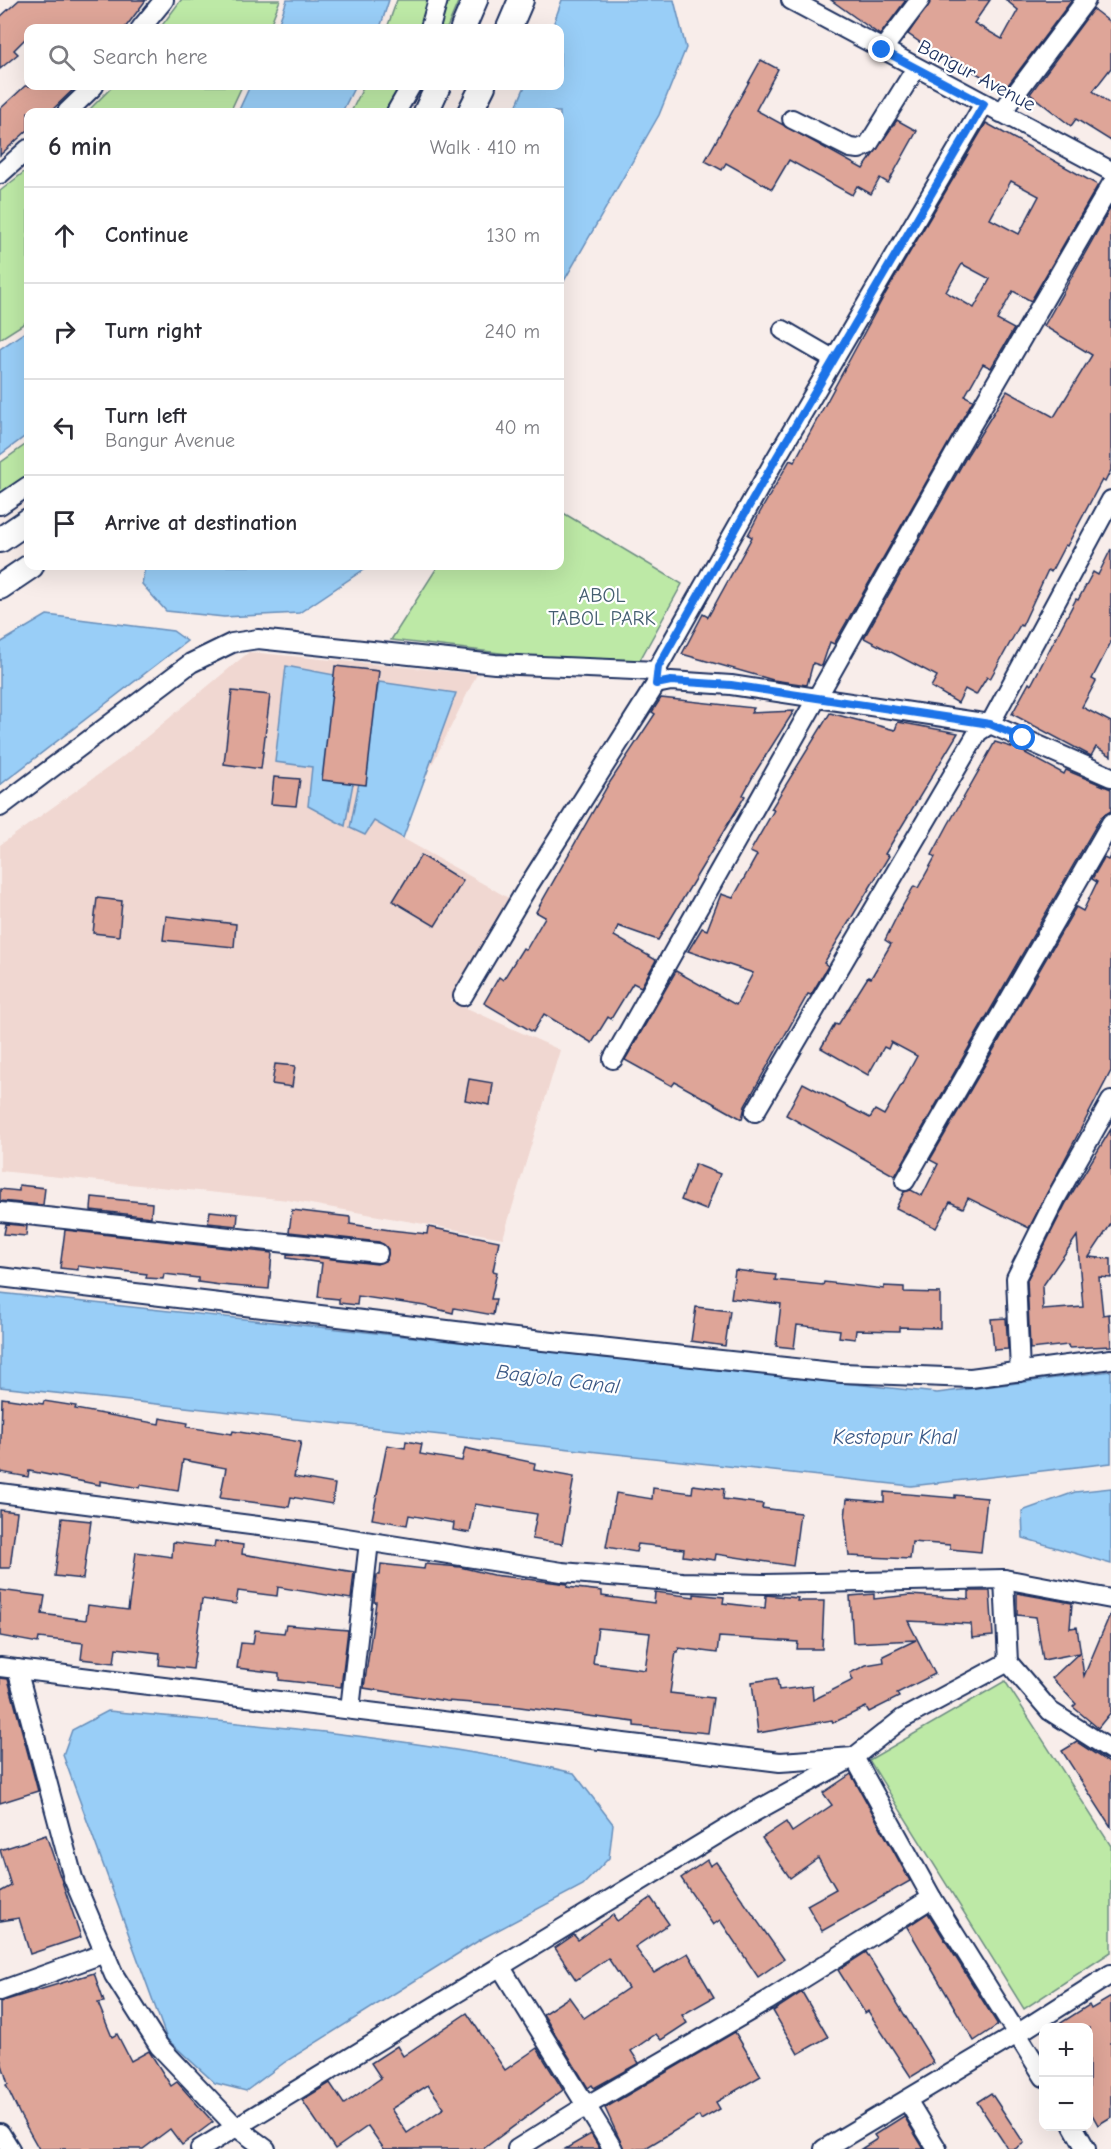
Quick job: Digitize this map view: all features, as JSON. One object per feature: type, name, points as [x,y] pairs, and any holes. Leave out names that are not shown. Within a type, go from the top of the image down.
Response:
[{"type":"main road","points":[[511,24],[520,0]]},
{"type":"main road","points":[[428,108],[436,90]]},
{"type":"main road","points":[[472,108],[481,90]]},
{"type":"main road","points":[[0,540],[24,524]]},
{"type":"main road","points":[[0,587],[25,570]]},
{"type":"street","points":[[144,24],[164,0]]},
{"type":"street","points":[[431,24],[438,0]]},
{"type":"street","name":"Bangur Avenue","points":[[791,0],[1111,171]]},
{"type":"street","points":[[882,50],[920,0]]},
{"type":"street","points":[[1001,113],[1086,0]]},
{"type":"street","points":[[792,119],[850,148],[859,149],[868,145],[916,68]]},
{"type":"street","points":[[71,108],[90,90]]},
{"type":"street","points":[[398,108],[409,90]]},
{"type":"street","points":[[463,996],[657,677],[833,359],[984,104]]},
{"type":"street","points":[[0,174],[24,153]]},
{"type":"street","points":[[613,1059],[1049,288],[1111,185]]},
{"type":"street","points":[[783,330],[833,359]]},
{"type":"street","points":[[0,505],[24,489]]},
{"type":"street","points":[[755,1112],[978,732],[990,724],[1111,500]]},
{"type":"street","points":[[0,807],[191,663],[232,643],[258,639],[495,664],[731,685],[990,724],[1111,777]]},
{"type":"street","points":[[904,1181],[1111,823]]},
{"type":"street","points":[[1020,1372],[1016,1278],[1056,1198],[1111,1101]]},
{"type":"street","points":[[0,1212],[378,1253]]},
{"type":"street","points":[[0,1277],[515,1338],[842,1372],[971,1378],[1111,1359]]},
{"type":"street","points":[[0,1493],[369,1542],[562,1572],[682,1582],[765,1584],[1004,1579],[1111,1599]]},
{"type":"street","points":[[350,1709],[369,1542]]},
{"type":"street","points":[[1004,1579],[1008,1662],[1050,1711],[1111,1750]]},
{"type":"street","points":[[200,2149],[754,1812],[854,1757],[902,1719],[1008,1662]]},
{"type":"street","points":[[266,2149],[235,2126],[159,2046],[114,1975],[74,1878],[9,1668],[780,1762],[854,1757]]},
{"type":"street","points":[[854,1757],[932,1898],[1039,2069]]},
{"type":"street","points":[[517,2149],[586,2106],[767,2001],[932,1898]]},
{"type":"street","points":[[0,1991],[105,1953]]},
{"type":"street","points":[[500,1966],[613,2149]]},
{"type":"street","points":[[824,2149],[1017,2034],[1111,1974]]},
{"type":"street","points":[[907,2100],[937,2149]]},
{"type":"street","points":[[1075,2131],[1086,2149]]},
{"type":"street","points":[[0,2133],[10,2149]]},
{"type":"shaded area","points":[[249,652],[477,674],[397,835],[512,900],[451,1001],[560,1050],[503,1238],[288,1200],[0,1171],[0,845],[120,759]]},
{"type":"green space","points":[[181,0],[280,0],[271,24],[163,24]]},
{"type":"green space","points":[[397,0],[459,0],[449,24],[388,24]]},
{"type":"green space","points":[[109,90],[240,90],[232,108],[91,108]]},
{"type":"green space","points":[[362,90],[417,90],[407,108],[353,108]]},
{"type":"green space","points":[[24,172],[24,324],[0,339],[0,191]]},
{"type":"green space","points":[[24,446],[24,495],[0,511],[0,463]]},
{"type":"green space","name":"ABOL TABOL PARK","points":[[564,513],[682,584],[635,669],[391,640],[435,570],[564,570]]},
{"type":"green space","points":[[1005,1681],[1111,1846],[1111,1952],[1024,2009],[869,1760]]},
{"type":"water","points":[[287,0],[389,0],[381,24],[278,24]]},
{"type":"water","points":[[562,0],[674,0],[686,48],[659,115],[564,281],[564,108],[516,108],[523,90],[564,90],[564,24],[553,24]]},
{"type":"water","points":[[248,90],[353,90],[344,108],[240,108]]},
{"type":"water","points":[[24,333],[24,437],[0,455],[0,349]]},
{"type":"water","points":[[144,570],[363,570],[299,613],[224,617],[166,611],[142,584]]},
{"type":"water","points":[[47,615],[173,631],[187,641],[0,785],[0,643]]},
{"type":"water","points":[[286,666],[372,682],[345,826],[308,806],[312,767],[275,762]]},
{"type":"water","points":[[379,682],[456,693],[403,838],[374,821],[365,835],[350,828]]},
{"type":"water","name":"Kestopur Khal","points":[[0,1293],[937,1393],[1111,1371],[1111,1463],[911,1486],[0,1387]]},
{"type":"water","points":[[1111,1488],[1111,1564],[1023,1538],[1022,1511],[1075,1492]]},
{"type":"water","points":[[108,1711],[342,1734],[459,1751],[574,1773],[613,1824],[609,1858],[583,1885],[483,1938],[285,2062],[246,2091],[215,2083],[167,2039],[63,1755],[72,1730]]},
{"type":"building","points":[[19,0],[146,0],[128,24],[24,24],[24,40],[14,50],[18,54],[0,69],[0,17]]},
{"type":"building","points":[[831,0],[906,0],[880,35]]},
{"type":"building","points":[[931,0],[990,0],[974,23],[1002,39],[1018,10],[1006,0],[1072,0],[1005,89],[947,57],[946,60],[908,34]]},
{"type":"building","points":[[1093,9],[1111,23],[1111,68],[1093,91],[1111,105],[1111,141],[1076,119],[1071,126],[1030,94]]},
{"type":"building","points":[[761,60],[778,69],[756,110],[863,169],[897,120],[917,131],[888,183],[880,178],[871,194],[857,186],[852,195],[789,160],[772,189],[726,163],[722,170],[705,161]]},
{"type":"building","points":[[24,87],[24,90],[73,90],[54,108],[24,108],[24,134],[0,155],[0,109]]},
{"type":"building","points":[[986,123],[1098,185],[1031,301],[1013,291],[997,320],[1014,329],[991,368],[983,364],[965,396],[973,400],[834,644],[830,642],[822,666],[813,663],[807,685],[773,680],[682,654],[703,614],[708,617],[752,537],[748,535],[759,514],[790,460],[794,462],[884,296]],"holes":[[[1011,181],[1039,196],[1019,234],[990,219]],[[962,264],[990,279],[974,308],[946,292]]]},
{"type":"building","points":[[1111,207],[1111,470],[1105,482],[1102,480],[1051,572],[1048,570],[1022,626],[1020,625],[990,679],[987,677],[976,695],[965,689],[958,703],[931,687],[937,676],[864,638],[968,454],[1007,391],[1054,417],[1092,355],[1044,326]]},
{"type":"building","points":[[1111,549],[1111,642],[1092,679],[1096,681],[1082,707],[1111,722],[1111,756],[1096,747],[1091,756],[1012,714],[1029,683],[1031,685],[1076,599],[1078,600],[1093,572],[1098,575]]},
{"type":"building","points":[[335,666],[379,671],[366,785],[322,780]]},
{"type":"building","points":[[232,691],[270,695],[261,769],[224,764]]},
{"type":"building","points":[[661,698],[754,708],[751,713],[794,711],[756,771],[743,795],[745,796],[658,940],[618,926],[614,936],[656,960],[641,987],[633,983],[611,1019],[608,1017],[592,1043],[544,1014],[533,1032],[484,1003],[499,977],[503,980],[523,948],[526,950],[545,917],[536,912],[608,785],[655,714],[652,712]]},
{"type":"building","points":[[830,713],[895,730],[898,722],[958,733],[885,854],[889,856],[824,963],[828,966],[811,995],[808,994],[745,1106],[742,1119],[675,1082],[672,1086],[625,1060],[676,971],[736,1005],[753,973],[688,951],[702,928],[707,930],[721,894],[733,898],[757,855],[750,852],[774,810],[771,809]]},
{"type":"building","points":[[995,742],[1018,749],[1064,774],[1066,770],[1111,789],[1111,811],[1101,817],[895,1176],[786,1115],[803,1083],[870,1118],[875,1110],[884,1115],[902,1084],[917,1056],[891,1042],[888,1049],[884,1047],[868,1075],[821,1048],[868,977],[871,978],[891,944],[885,940],[898,914],[914,886],[918,888],[935,857],[932,855]]},
{"type":"building","points":[[274,777],[300,779],[296,806],[271,804]]},
{"type":"building","points":[[1111,854],[1111,1071],[1029,1228],[968,1198],[963,1208],[950,1202],[936,1228],[896,1208],[904,1192],[911,1190],[922,1196],[938,1164],[930,1160],[1076,907],[1083,911],[1097,882],[1092,879],[1104,858],[1108,860]]},
{"type":"building","points":[[421,855],[463,881],[435,926],[393,901]]},
{"type":"building","points":[[97,898],[122,901],[119,936],[93,933]]},
{"type":"building","points":[[166,916],[236,924],[234,947],[163,940]]},
{"type":"building","points":[[275,1064],[295,1066],[292,1087],[272,1084]]},
{"type":"building","points":[[469,1079],[493,1083],[490,1105],[465,1100]]},
{"type":"building","points":[[1111,1129],[1111,1224],[1089,1257],[1111,1259],[1111,1278],[1099,1277],[1103,1315],[1109,1314],[1111,1346],[1069,1348],[1068,1345],[1030,1349],[1027,1280],[1066,1203]],"holes":[[[1077,1236],[1083,1307],[1043,1310],[1042,1287]]]},
{"type":"building","points":[[695,1164],[720,1174],[706,1210],[681,1200]]},
{"type":"building","points":[[19,1185],[45,1188],[43,1205],[0,1201],[0,1189],[19,1191]]},
{"type":"building","points":[[92,1197],[152,1203],[151,1217],[91,1210]]},
{"type":"building","points":[[292,1210],[350,1217],[350,1224],[390,1230],[427,1234],[428,1227],[499,1241],[493,1271],[497,1272],[491,1299],[496,1299],[493,1315],[454,1308],[453,1313],[425,1306],[358,1296],[357,1305],[339,1303],[339,1299],[318,1297],[322,1263],[287,1258],[287,1254],[377,1264],[387,1260],[388,1249],[379,1242],[289,1232]]},
{"type":"building","points":[[210,1211],[238,1214],[237,1226],[208,1223]]},
{"type":"building","points":[[6,1224],[27,1226],[26,1236],[4,1234]]},
{"type":"building","points":[[65,1230],[272,1253],[269,1289],[198,1282],[198,1278],[164,1274],[163,1279],[146,1278],[147,1274],[78,1266],[78,1270],[60,1268]]},
{"type":"building","points":[[735,1270],[776,1275],[775,1280],[823,1285],[824,1282],[884,1289],[884,1286],[904,1287],[904,1292],[940,1293],[940,1328],[899,1327],[899,1331],[856,1330],[855,1339],[839,1337],[840,1330],[797,1325],[794,1348],[776,1346],[781,1304],[731,1298]]},
{"type":"building","points":[[696,1307],[730,1311],[725,1346],[691,1341]]},
{"type":"building","points":[[1006,1318],[1008,1349],[994,1350],[991,1319]]},
{"type":"building","points":[[2,1398],[76,1406],[75,1409],[159,1424],[160,1418],[188,1423],[187,1427],[232,1434],[233,1431],[301,1442],[294,1477],[335,1484],[332,1504],[291,1497],[289,1507],[220,1498],[226,1468],[183,1460],[178,1491],[141,1485],[140,1488],[100,1481],[100,1485],[29,1471],[28,1477],[0,1472]]},
{"type":"building","points":[[406,1441],[422,1444],[420,1454],[462,1461],[465,1448],[535,1463],[534,1470],[574,1477],[562,1544],[532,1539],[537,1514],[475,1504],[470,1533],[453,1530],[454,1523],[409,1515],[407,1525],[372,1519],[387,1445],[405,1448]]},
{"type":"building","points":[[693,1485],[724,1489],[723,1499],[763,1504],[762,1508],[800,1513],[793,1566],[716,1554],[715,1560],[683,1556],[684,1549],[638,1544],[636,1552],[606,1547],[616,1493],[652,1499],[653,1488],[692,1493]]},
{"type":"building","points":[[884,1492],[955,1498],[955,1495],[987,1498],[981,1552],[950,1549],[950,1545],[912,1542],[910,1559],[849,1556],[845,1518],[847,1499],[884,1502]]},
{"type":"building","points":[[0,1510],[17,1512],[10,1568],[0,1568]]},
{"type":"building","points":[[62,1518],[91,1521],[83,1579],[55,1576]]},
{"type":"building","points":[[215,1541],[243,1545],[242,1554],[354,1572],[351,1599],[278,1587],[277,1596],[238,1591],[236,1604],[202,1599],[193,1669],[159,1665],[160,1653],[116,1648],[114,1663],[81,1659],[83,1643],[39,1638],[38,1643],[0,1636],[0,1590],[45,1596],[42,1614],[86,1620],[88,1605],[128,1610],[136,1552],[172,1557],[173,1542],[214,1547]]},
{"type":"building","points":[[381,1564],[424,1569],[425,1564],[460,1567],[493,1575],[568,1584],[567,1587],[602,1591],[602,1596],[654,1603],[655,1592],[694,1597],[694,1594],[724,1597],[723,1603],[765,1608],[766,1595],[798,1598],[797,1601],[824,1601],[822,1649],[797,1649],[798,1642],[719,1637],[717,1653],[679,1648],[676,1652],[670,1693],[713,1698],[708,1733],[634,1726],[634,1722],[512,1706],[446,1701],[364,1688],[376,1602],[374,1602],[377,1575],[380,1575]],"holes":[[[598,1628],[650,1633],[645,1670],[593,1663]]]},
{"type":"building","points":[[969,1591],[990,1591],[993,1636],[972,1638],[971,1624],[908,1621],[935,1674],[897,1693],[899,1697],[869,1712],[866,1707],[833,1723],[832,1720],[758,1733],[752,1682],[777,1678],[779,1690],[812,1686],[813,1700],[853,1680],[850,1673],[866,1665],[884,1662],[883,1656],[916,1640],[853,1643],[850,1596],[874,1594],[874,1599],[910,1595],[969,1599]]},
{"type":"building","points":[[1017,1593],[1072,1603],[1070,1628],[1077,1627],[1084,1676],[1111,1612],[1111,1712],[1098,1728],[1073,1707],[1076,1704],[1052,1678],[1079,1653],[1043,1660],[1036,1617],[1017,1615]]},
{"type":"building","points":[[286,1625],[348,1630],[341,1687],[279,1680],[279,1673],[237,1668],[241,1643],[253,1644],[255,1630],[284,1633]]},
{"type":"building","points":[[0,1678],[8,1679],[38,1791],[0,1803]]},
{"type":"building","points":[[1077,1742],[1111,1764],[1111,1827],[1062,1751]]},
{"type":"building","points":[[851,1774],[910,1881],[822,1931],[807,1905],[836,1889],[818,1858],[790,1878],[762,1838],[786,1822],[792,1832],[832,1805],[823,1793]]},
{"type":"building","points":[[46,1835],[81,1937],[30,1954],[19,1918],[0,1921],[0,1892],[11,1886],[0,1850]]},
{"type":"building","points":[[707,1860],[710,1866],[716,1862],[784,1959],[758,1977],[720,1920],[713,1925],[681,1878]]},
{"type":"building","points":[[651,1898],[669,1924],[635,1947],[654,1973],[688,1953],[714,1997],[682,2015],[687,2023],[661,2040],[656,2034],[631,2051],[639,2063],[594,2088],[592,2085],[588,2088],[543,2014],[569,1997],[584,2018],[628,1988],[608,1958],[576,1980],[555,1948],[574,1935],[578,1940],[613,1915],[617,1921]]},
{"type":"building","points":[[928,1913],[998,2025],[974,2041],[907,1927]]},
{"type":"building","points":[[866,1952],[934,2063],[911,2077],[868,2011],[865,2013],[838,1970]]},
{"type":"building","points":[[94,1973],[104,2002],[98,2003],[112,2037],[117,2034],[131,2061],[149,2051],[171,2086],[177,2082],[213,2122],[182,2145],[170,2129],[143,2149],[39,2149],[21,2117],[6,2085],[8,2084],[0,2058],[0,2002]]},
{"type":"building","points":[[802,1992],[828,2037],[798,2054],[773,2011]]},
{"type":"building","points":[[1111,1997],[1111,2117],[1098,2125],[1093,2116],[1093,2023],[1061,2023],[1089,2005],[1091,2009]]},
{"type":"building","points":[[467,2013],[505,2070],[537,2048],[563,2090],[483,2149],[384,2149],[368,2126],[335,2149],[302,2100],[330,2083],[344,2104],[381,2078],[371,2063],[397,2046],[403,2056]],"holes":[[[428,2085],[444,2108],[407,2133],[391,2109]]]},
{"type":"building","points":[[735,2032],[761,2076],[716,2102],[720,2109],[701,2120],[699,2116],[644,2149],[624,2149],[605,2108]]},
{"type":"building","points":[[991,2093],[1024,2143],[1015,2149],[1008,2149],[977,2102]]},
{"type":"building","points":[[904,2116],[924,2149],[861,2149],[877,2139],[874,2135]]},
{"type":"building","points":[[591,2134],[600,2149],[565,2149]]},
{"type":"route","points":[[882,50],[984,104],[775,460],[658,667],[656,684],[671,681],[731,685],[990,724],[1023,738]]},
{"type":"water label","name":"Bagjola Canal","points":[[558,1379]]}]
